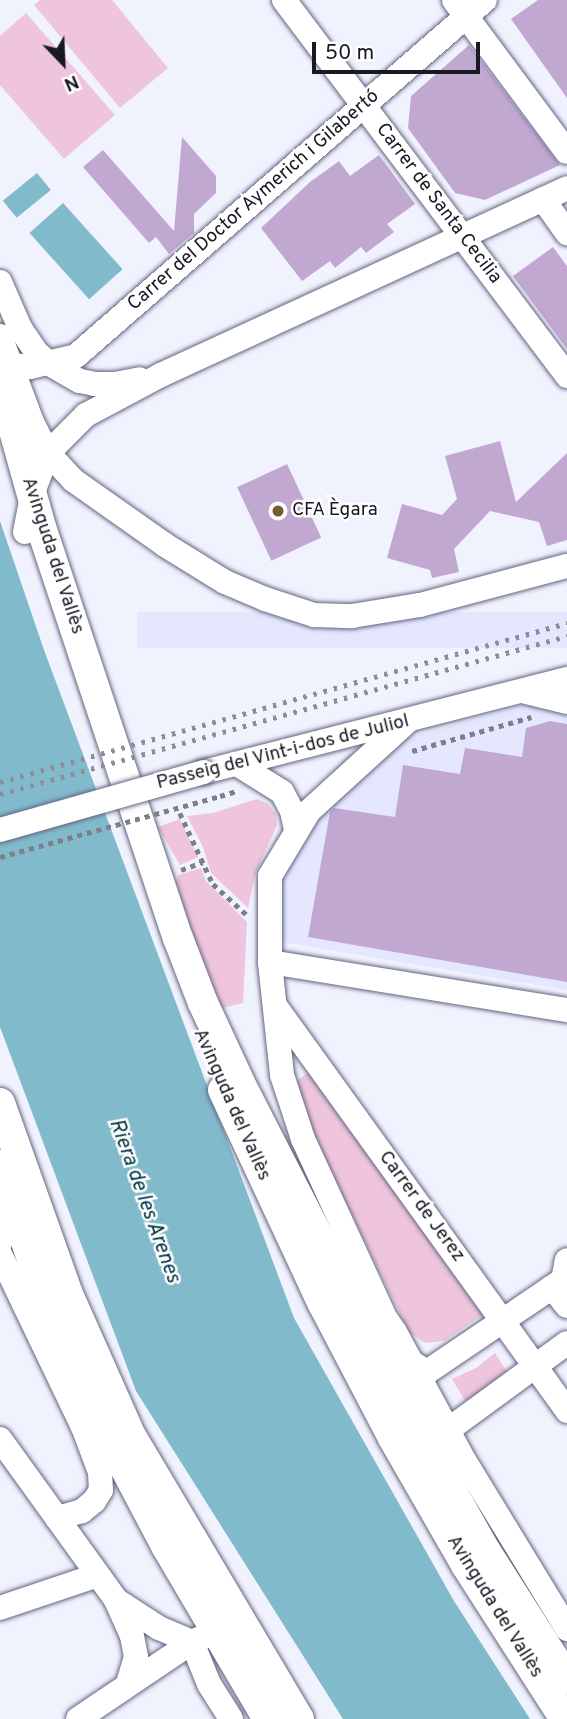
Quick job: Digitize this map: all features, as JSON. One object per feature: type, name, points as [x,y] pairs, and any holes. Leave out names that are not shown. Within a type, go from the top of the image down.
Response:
[{"type":"main road","name":"Avinguda del Vallès","points":[[4,370],[32,495],[198,990],[241,1085],[417,1429],[485,1550],[560,1668]]},
{"type":"main road","name":"Avinguda del Vallès","points":[[0,445],[25,533],[145,890],[190,1010],[257,1166],[373,1400],[466,1565],[565,1719]]},
{"type":"main road","points":[[0,1103],[43,1228],[105,1381],[154,1478],[210,1565],[299,1719]]},
{"type":"main road","points":[[0,1165],[11,1199],[5,1245],[86,1394],[203,1637],[268,1719]]},
{"type":"street","name":"Carrer de Santa Cecilia","points":[[284,0],[352,88],[363,107],[463,234],[567,376]]},
{"type":"street","name":"Carrer del Doctor Aymerich i Gilabertó","points":[[50,364],[76,356],[363,107],[469,6]]},
{"type":"street","points":[[469,6],[567,152]]},
{"type":"street","points":[[25,533],[32,495],[48,453],[86,415],[161,375],[567,188]]},
{"type":"street","points":[[542,199],[567,233]]},
{"type":"street","points":[[0,282],[20,328],[36,352],[50,364],[80,381],[94,384],[115,384],[161,375]]},
{"type":"street","points":[[0,336],[4,370],[48,453],[81,487],[185,558],[225,582],[265,599],[314,615],[352,616],[420,605],[567,566]]},
{"type":"street","points":[[4,370],[50,364]]},
{"type":"street","name":"Passeig del Vint-i-dos de Juliol","points":[[0,830],[204,772],[567,680]]},
{"type":"street","points":[[522,691],[567,702]]},
{"type":"street","name":"Avinguda del Vallès","points":[[408,721],[309,811],[270,877],[270,962],[282,1075],[303,1139],[383,1313],[448,1430],[567,1629]]},
{"type":"street","points":[[237,764],[282,792],[292,811],[296,830]]},
{"type":"street","points":[[270,962],[567,1010]]},
{"type":"street","name":"Carrer de Jerez","points":[[273,1004],[504,1320],[567,1411]]},
{"type":"street","name":"Avinguda del Vallès","points":[[318,1232],[383,1313]]},
{"type":"street","points":[[5,1245],[100,1472],[101,1490],[94,1501],[82,1511],[57,1518]]},
{"type":"street","points":[[411,1362],[427,1372],[504,1320],[560,1296],[567,1260]]},
{"type":"street","points":[[373,1400],[417,1429],[448,1430],[567,1343]]},
{"type":"street","points":[[0,1439],[116,1600],[132,1636],[136,1657],[128,1684]]},
{"type":"street","points":[[0,1608],[98,1574]]},
{"type":"street","points":[[116,1600],[159,1628],[238,1642],[271,1673]]},
{"type":"street","name":"Avinguda del Vallès","points":[[552,1605],[560,1668]]},
{"type":"street","points":[[78,1719],[203,1637]]},
{"type":"street","points":[[203,1637],[209,1684],[231,1719]]},
{"type":"path","name":"Passeig del Vint-i-dos de Juliol","points":[[0,857],[220,796]]},
{"type":"path","points":[[180,813],[214,884],[249,916]]},
{"type":"path","points":[[170,873],[203,862]]},
{"type":"shaded area","points":[[40,0],[112,0],[168,68],[120,108],[34,5]]},
{"type":"shaded area","points":[[26,13],[115,115],[64,159],[0,85],[0,36]]},
{"type":"shaded area","points":[[137,612],[567,612],[567,648],[137,648]]},
{"type":"shaded area","points":[[567,692],[567,990],[283,942],[260,903],[282,830],[348,755]]},
{"type":"shaded area","points":[[257,799],[268,804],[276,814],[277,825],[255,875],[248,908],[211,873],[203,847],[187,816],[213,813]]},
{"type":"shaded area","points":[[180,819],[198,857],[180,865],[158,827]]},
{"type":"shaded area","points":[[201,868],[206,881],[247,922],[243,1003],[222,1008],[198,950],[176,882],[178,875]]},
{"type":"shaded area","points":[[312,1069],[485,1313],[444,1341],[425,1343],[409,1332],[313,1135],[294,1083]]},
{"type":"shaded area","points":[[495,1353],[509,1375],[467,1404],[452,1379],[476,1368]]},
{"type":"water","points":[[37,173],[51,190],[17,218],[3,201]]},
{"type":"water","points":[[63,203],[123,269],[89,299],[30,233]]},
{"type":"water","name":"Riera de les Arenes","points":[[0,521],[44,650],[294,1318],[454,1601],[530,1719],[343,1719],[136,1391],[0,1027]]},
{"type":"building","points":[[538,0],[567,0],[567,98],[511,19]]},
{"type":"building","points":[[469,45],[560,165],[485,200],[455,193],[408,128],[411,96]]},
{"type":"building","points":[[182,137],[216,176],[216,193],[194,214],[194,233],[169,254],[156,237],[149,243],[83,167],[103,150],[174,231]]},
{"type":"building","points":[[379,155],[415,204],[387,224],[394,232],[366,253],[361,247],[335,268],[330,261],[302,281],[261,228],[310,182],[339,161],[350,176]]},
{"type":"building","points":[[553,247],[567,266],[567,349],[513,276]]},
{"type":"building","points":[[500,441],[516,502],[567,453],[567,540],[547,546],[539,522],[490,511],[454,549],[459,572],[432,578],[430,570],[387,558],[402,504],[442,515],[457,499],[445,456]]},
{"type":"building","name":"CFA Ègara","points":[[287,464],[321,537],[271,561],[237,487]]},
{"type":"building","points":[[550,721],[567,724],[567,982],[308,937],[330,812],[334,808],[395,817],[403,765],[460,774],[465,748],[522,757],[526,728]]},
{"type":"railway","points":[[0,782],[567,623]]},
{"type":"railway","points":[[0,794],[567,636]]},
{"type":"place","name":"CFA Ègara","points":[[278,511]]}]
